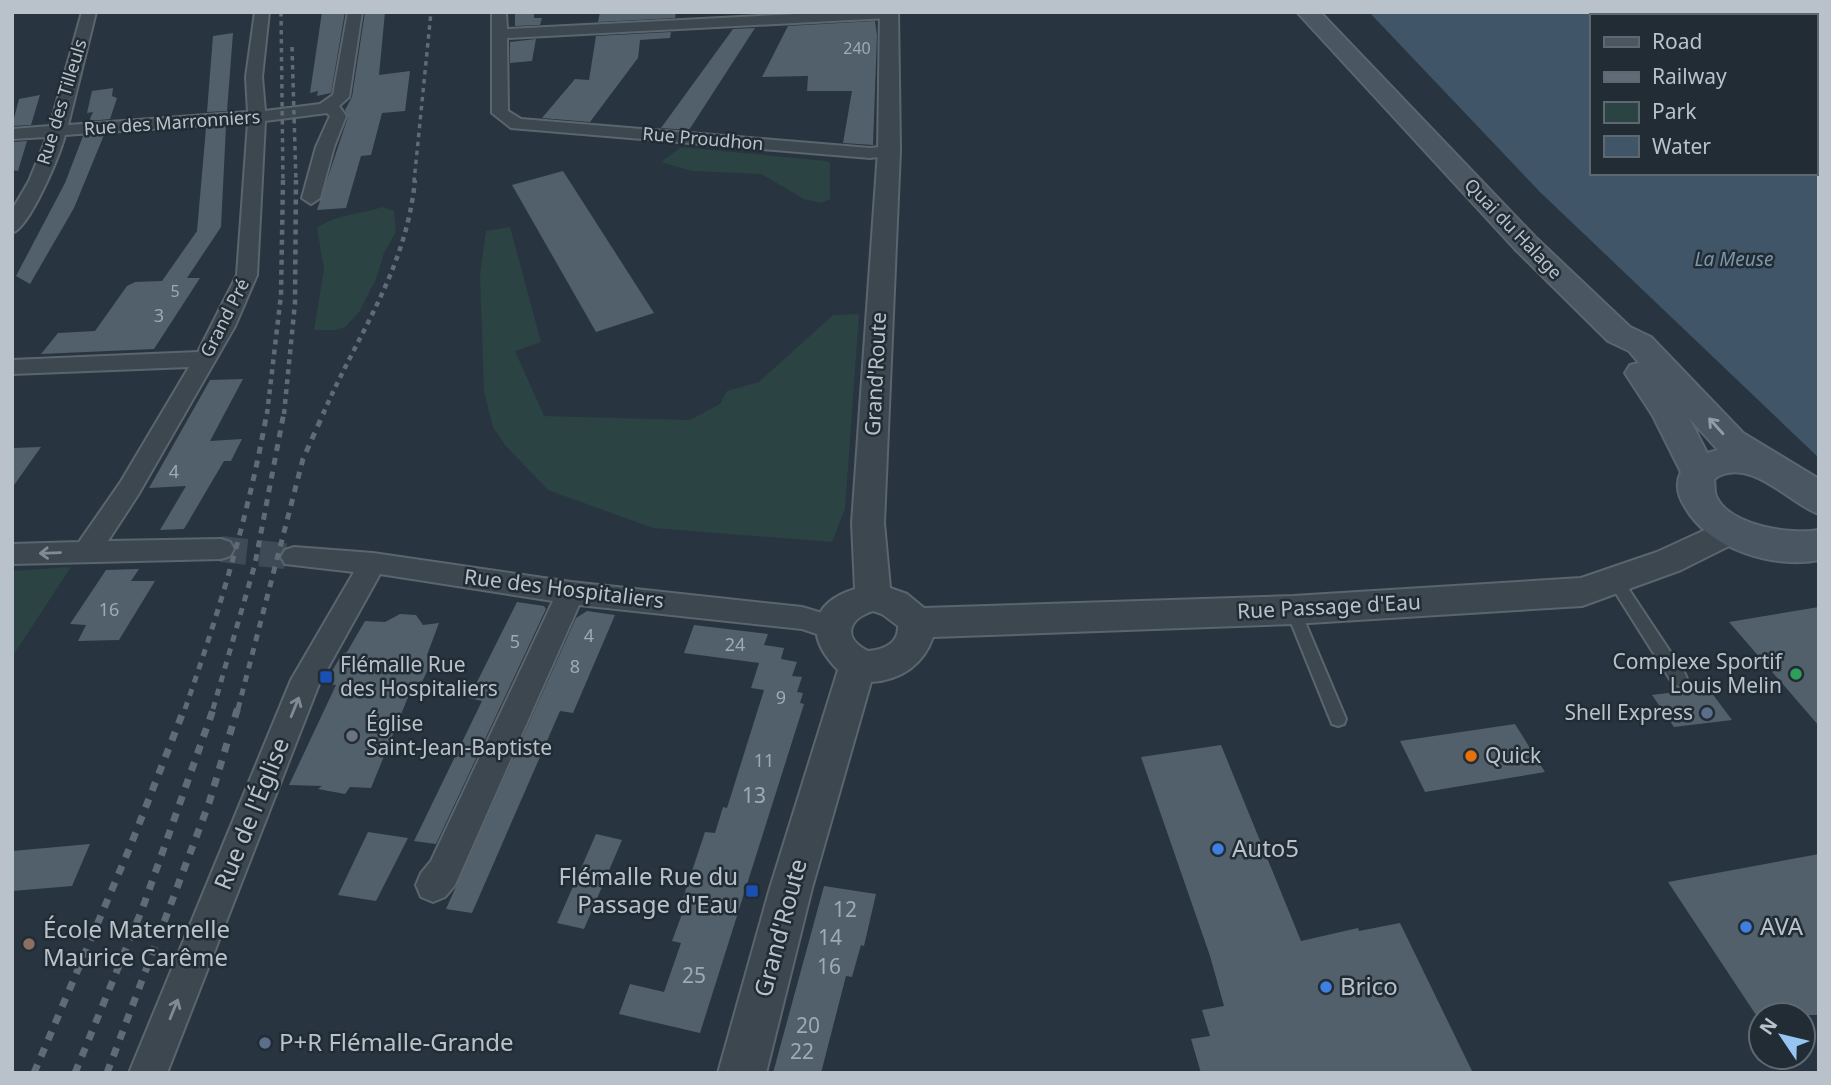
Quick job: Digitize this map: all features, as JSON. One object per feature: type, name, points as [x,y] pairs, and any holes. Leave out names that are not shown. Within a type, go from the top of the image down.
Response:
[{"type":"main road","name":"Quai du Halage","points":[[1308,12],[1525,243],[1619,334],[1640,344],[1731,442],[1769,468],[1790,477],[1819,500]]},
{"type":"main road","name":"Quai du Halage","points":[[1619,334],[1618,345],[1663,403],[1699,471]]},
{"type":"main road","name":"Quai du Halage","points":[[1769,468],[1727,461],[1711,464],[1699,471],[1695,481],[1697,492],[1703,505],[1731,530],[1767,545],[1802,547],[1819,567]]},
{"type":"street","name":"Rue des Tilleuls","points":[[12,227],[38,181],[56,132],[89,12]]},
{"type":"street","name":"Grand Pré","points":[[87,551],[129,489],[205,359],[236,304],[247,275],[257,117],[254,77],[262,12]]},
{"type":"street","points":[[311,198],[325,147],[338,116],[330,105],[341,97],[355,12]]},
{"type":"street","points":[[499,12],[499,34],[689,18],[889,13]]},
{"type":"street","name":"Grand'Route","points":[[873,597],[868,523],[889,151],[889,13]]},
{"type":"street","name":"Rue Proudhon","points":[[499,34],[500,113],[517,124],[870,153],[889,151]]},
{"type":"street","name":"Rue des Marronniers","points":[[12,134],[257,117],[330,105]]},
{"type":"street","points":[[12,367],[205,359]]},
{"type":"street","name":"Rue Passage d'Eau","points":[[915,623],[1293,610],[1582,593],[1669,561],[1731,530]]},
{"type":"street","points":[[12,554],[221,549]]},
{"type":"street","name":"Rue des Hospitaliers","points":[[294,557],[373,563],[571,593],[802,618],[832,627]]},
{"type":"street","name":"Rue de l'Église","points":[[149,1073],[306,680],[373,563]]},
{"type":"street","points":[[433,886],[443,873],[571,593]]},
{"type":"street","points":[[873,597],[891,600],[906,609],[915,623],[911,647],[901,657],[873,666],[858,664],[848,659],[835,645],[832,627],[842,609],[862,598],[873,597]]},
{"type":"street","name":"Grand'Route","points":[[742,1073],[791,888],[858,664]]},
{"type":"lane","points":[[1615,580],[1679,679]]},
{"type":"lane","points":[[1293,610],[1338,719]]},
{"type":"green space","points":[[681,147],[826,161],[830,163],[830,199],[821,203],[804,199],[761,174],[692,171],[661,162]]},
{"type":"green space","points":[[382,207],[394,211],[396,232],[359,312],[345,327],[314,330],[324,269],[317,228],[340,217]]},
{"type":"green space","points":[[510,227],[541,342],[515,351],[544,416],[690,420],[720,404],[727,391],[759,382],[833,315],[859,314],[845,509],[832,542],[653,528],[548,490],[505,445],[493,427],[484,392],[480,275],[486,231]]},
{"type":"green space","points":[[71,567],[12,657],[12,571]]},
{"type":"water","name":"La Meuse","points":[[1369,12],[1665,14],[1590,14],[1590,175],[1817,175],[1817,118],[1819,119],[1819,458],[1540,192]]},
{"type":"building","points":[[322,12],[345,12],[331,93],[317,96],[318,91],[310,93]]},
{"type":"building","points":[[365,12],[385,12],[379,75],[410,71],[405,111],[382,113],[371,155],[361,156],[346,208],[317,210],[348,117],[345,110],[352,97]]},
{"type":"building","points":[[515,12],[534,12],[534,18],[542,18],[540,25],[515,26]]},
{"type":"building","points":[[600,12],[676,12],[675,18],[598,22]]},
{"type":"building","points":[[875,21],[877,35],[873,145],[843,143],[852,91],[807,91],[808,76],[762,77],[788,26]]},
{"type":"building","points":[[755,28],[689,130],[661,128],[733,29]]},
{"type":"building","points":[[671,32],[670,38],[640,40],[638,58],[590,122],[542,118],[575,79],[589,80],[596,36]]},
{"type":"building","points":[[233,33],[227,111],[207,112],[213,36]]},
{"type":"building","points":[[536,39],[532,61],[510,63],[510,42]]},
{"type":"building","points":[[113,88],[112,96],[117,98],[110,119],[89,121],[93,112],[87,113],[92,91]]},
{"type":"building","points":[[40,95],[31,125],[12,126],[19,99]]},
{"type":"building","points":[[226,126],[221,227],[187,278],[200,278],[154,349],[41,354],[58,333],[95,331],[127,286],[135,282],[162,281],[197,231],[206,128]]},
{"type":"building","points":[[104,135],[74,208],[30,284],[16,276],[65,183],[83,136]]},
{"type":"building","points":[[27,141],[18,171],[12,170],[12,142]]},
{"type":"building","points":[[563,171],[654,313],[596,332],[512,185]]},
{"type":"building","points":[[243,379],[210,441],[242,439],[231,461],[224,461],[184,529],[160,530],[186,486],[149,488],[210,380]]},
{"type":"building","points":[[41,447],[12,488],[12,448]]},
{"type":"building","points":[[139,569],[131,581],[155,581],[119,640],[78,641],[86,625],[70,624],[106,570]]},
{"type":"building","points":[[517,602],[544,606],[546,609],[436,844],[414,841],[482,701],[469,698]]},
{"type":"building","name":"Complexe Sportif Louis Melin","points":[[1819,607],[1819,726],[1729,622]]},
{"type":"building","points":[[587,611],[615,615],[573,713],[560,711],[472,913],[446,909],[576,618]]},
{"type":"building","name":"Église Saint-Jean-Baptiste","points":[[400,614],[416,615],[423,625],[439,623],[427,655],[435,655],[420,686],[413,685],[371,788],[350,787],[345,794],[318,789],[322,786],[289,785],[336,685],[325,683],[342,654],[347,652],[365,621],[385,622]]},
{"type":"building","points":[[694,625],[768,634],[764,645],[784,648],[781,659],[797,662],[792,676],[802,677],[797,692],[803,693],[800,703],[804,704],[700,1033],[619,1014],[630,984],[664,992],[681,943],[672,941],[682,914],[678,913],[705,832],[715,833],[723,807],[727,808],[764,690],[751,688],[759,663],[684,653]]},
{"type":"building","points":[[1708,688],[1732,720],[1674,727],[1652,695]]},
{"type":"building","name":"Quick","points":[[1515,724],[1545,772],[1425,792],[1400,741]]},
{"type":"building","name":"Brico","points":[[1221,745],[1301,941],[1358,928],[1359,931],[1400,923],[1473,1073],[1201,1073],[1191,1039],[1210,1036],[1202,1010],[1224,1006],[1210,956],[1141,757]]},
{"type":"building","points":[[368,832],[408,838],[376,901],[338,895]]},
{"type":"building","points":[[596,834],[622,840],[584,929],[557,923]]},
{"type":"building","points":[[90,844],[72,886],[12,891],[12,851]]},
{"type":"building","points":[[1819,854],[1819,1015],[1817,1001],[1747,1001],[1668,882]]},
{"type":"building","points":[[824,886],[876,894],[864,946],[861,945],[852,977],[846,976],[821,1073],[773,1073]]},
{"type":"tunnel","points":[[221,549],[294,557]]},
{"type":"railway","points":[[281,12],[283,181]]},
{"type":"railway","points":[[414,182],[431,12]]},
{"type":"railway","points":[[292,47],[296,182]]},
{"type":"railway","points":[[323,414],[391,273],[402,244],[415,180]]},
{"type":"railway","points":[[267,414],[281,295],[283,181]]},
{"type":"railway","points":[[284,414],[295,303],[296,182]]},
{"type":"railway","points":[[185,709],[232,562],[267,412]]},
{"type":"railway","points":[[213,709],[255,564],[284,412]]},
{"type":"railway","points":[[238,709],[303,459],[324,412]]},
{"type":"railway","points":[[34,1073],[130,847],[185,707]]},
{"type":"railway","points":[[75,1073],[143,907],[214,707]]},
{"type":"railway","points":[[107,1073],[209,803],[238,707]]},
{"type":"place","name":"Complexe Sportif Louis Melin","points":[[1796,674]]},
{"type":"place","name":"Flémalle Rue des Hospitaliers","points":[[326,677]]},
{"type":"place","name":"Shell Express","points":[[1707,713]]},
{"type":"place","name":"Église Saint-Jean-Baptiste","points":[[352,736]]},
{"type":"place","name":"Quick","points":[[1471,756]]},
{"type":"place","name":"Auto5","points":[[1218,849]]},
{"type":"place","name":"Flémalle Rue du Passage d'Eau","points":[[752,891]]},
{"type":"place","name":"AVA","points":[[1746,927]]},
{"type":"place","name":"École Maternelle Maurice Carême","points":[[29,944]]},
{"type":"place","name":"Brico","points":[[1326,987]]},
{"type":"place","name":"P+R Flémalle-Grande","points":[[265,1043]]}]
